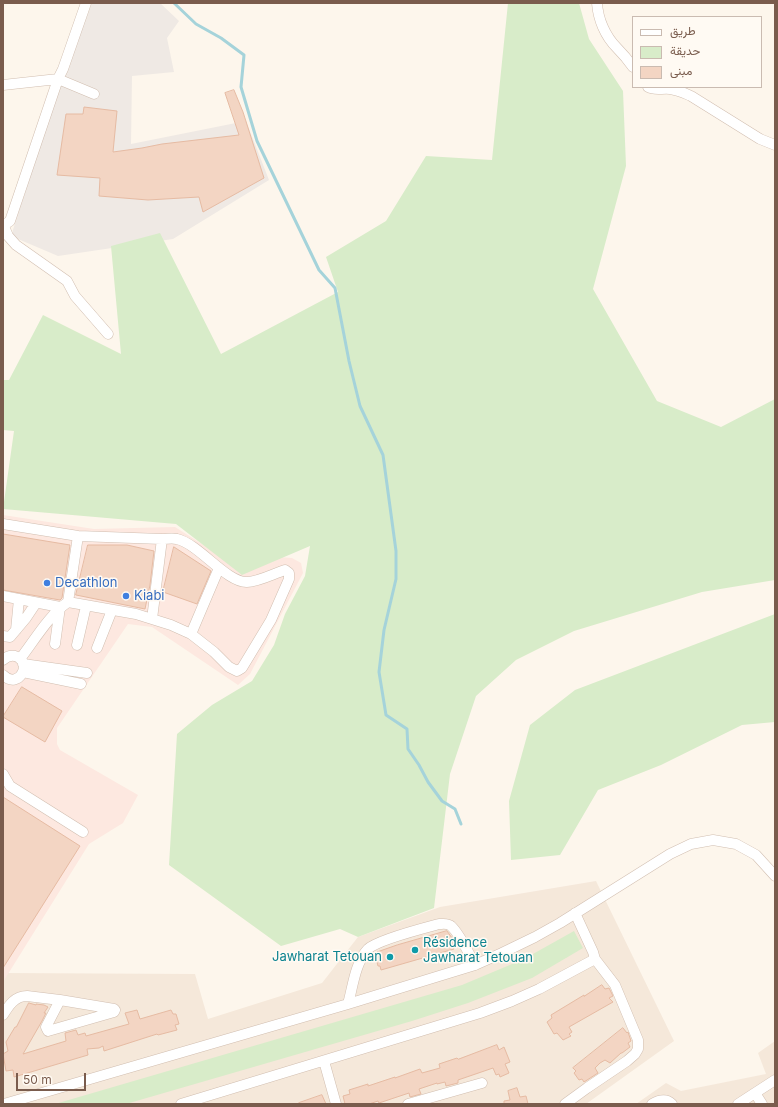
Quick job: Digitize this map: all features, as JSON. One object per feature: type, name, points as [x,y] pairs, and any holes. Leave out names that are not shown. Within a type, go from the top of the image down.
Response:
[{"type":"street","points":[[86,3],[64,69],[58,79],[10,221],[3,224],[8,236],[16,245],[67,280],[75,296],[108,334]]},
{"type":"street","points":[[597,3],[600,22],[615,47],[628,59],[632,65]]},
{"type":"street","points":[[3,85],[58,79],[94,94]]},
{"type":"street","points":[[651,88],[680,90],[760,140],[775,145]]},
{"type":"street","points":[[3,524],[78,536],[177,539],[192,546],[219,568],[238,580],[245,582],[252,582],[285,570],[289,573],[289,579],[271,620],[242,668],[234,671],[214,652],[191,634],[152,618],[86,606],[36,603],[3,596]]},
{"type":"street","points":[[55,644],[78,536]]},
{"type":"street","points":[[152,618],[162,539]]},
{"type":"street","points":[[191,634],[219,568]]},
{"type":"street","points":[[16,630],[19,599]]},
{"type":"street","points":[[3,636],[10,637],[36,603]]},
{"type":"street","points":[[4,679],[13,680],[19,677],[22,665],[64,605]]},
{"type":"street","points":[[76,645],[86,606]]},
{"type":"street","points":[[97,648],[112,610]]},
{"type":"street","points":[[4,658],[16,656],[22,665],[81,684]]},
{"type":"street","points":[[22,665],[87,673]]},
{"type":"street","points":[[3,774],[10,786],[83,832]]},
{"type":"street","points":[[4,1104],[348,1004],[475,965],[535,937],[670,854],[691,844],[713,840],[736,844],[756,855],[775,876]]},
{"type":"street","points":[[565,1104],[627,1061],[638,1050],[638,1040],[615,985],[595,959],[575,913]]},
{"type":"street","points":[[348,1004],[357,971],[368,949],[378,943],[393,938],[439,924],[450,925],[457,933],[475,965]]},
{"type":"street","points":[[182,1104],[212,1100],[324,1061],[480,1013],[539,989],[595,959]]},
{"type":"street","points":[[3,1015],[9,1005],[23,996],[35,996],[60,1000],[114,1009],[115,1010],[107,1014],[48,1031],[46,1027],[60,1000]]},
{"type":"street","points":[[324,1061],[336,1104]]},
{"type":"street","points":[[738,1104],[775,1080]]},
{"type":"street","points":[[408,1104],[482,1082]]},
{"type":"street","points":[[755,1093],[762,1104]]},
{"type":"street","points":[[3,1095],[21,1099]]},
{"type":"street","points":[[652,1104],[663,1100],[672,1104]]},
{"type":"shaded area","points":[[92,3],[160,3],[179,21],[167,38],[174,72],[132,76],[131,144],[246,121],[269,180],[173,239],[58,256],[11,236],[59,88]]},
{"type":"shaded area","points":[[3,515],[94,529],[175,527],[243,570],[279,557],[292,558],[301,563],[303,573],[250,674],[238,685],[152,627],[128,624],[57,728],[57,744],[60,750],[138,795],[123,823],[89,844],[3,982]]},
{"type":"shaded area","points":[[596,881],[674,1041],[586,1104],[3,1104],[4,973],[195,974],[208,1019],[322,983],[358,937],[440,907]]},
{"type":"shaded area","points":[[775,1041],[775,1104],[636,1104],[666,1083],[681,1091],[766,1074],[758,1053]]},
{"type":"green space","points":[[508,3],[579,3],[589,39],[623,91],[626,166],[593,289],[657,401],[721,427],[775,399],[775,580],[702,592],[574,631],[516,660],[476,696],[450,774],[434,908],[358,937],[340,929],[281,946],[169,865],[177,734],[212,705],[252,681],[274,645],[285,614],[305,576],[310,546],[242,575],[176,524],[3,509],[14,431],[3,430],[3,380],[9,380],[43,315],[121,354],[111,246],[160,233],[221,354],[338,292],[326,257],[386,221],[426,156],[492,160]]},
{"type":"green space","points":[[775,614],[775,722],[742,725],[661,765],[598,790],[560,855],[511,860],[509,801],[530,725],[575,690]]},
{"type":"green space","points":[[574,931],[583,948],[532,978],[468,1003],[412,1021],[126,1104],[55,1104],[462,985],[524,959]]},
{"type":"building","points":[[234,90],[243,112],[264,178],[203,212],[199,197],[148,200],[99,196],[100,178],[57,175],[66,114],[83,114],[84,107],[117,111],[113,152],[162,144],[239,135],[225,93]]},
{"type":"building","points":[[3,534],[70,545],[62,598],[60,600],[3,590]]},
{"type":"building","points":[[88,545],[127,545],[154,551],[150,585],[145,609],[76,595]]},
{"type":"building","points":[[174,547],[211,571],[197,604],[163,592]]},
{"type":"building","points":[[22,687],[62,711],[45,742],[3,717]]},
{"type":"building","points":[[3,797],[80,846],[3,968]]},
{"type":"building","points":[[447,931],[455,942],[453,944],[454,949],[381,970],[380,966],[378,966],[376,958],[379,957],[377,952]]},
{"type":"building","points":[[602,985],[605,989],[609,988],[613,996],[609,998],[613,1002],[569,1027],[572,1032],[569,1034],[571,1036],[563,1040],[557,1033],[554,1034],[547,1022],[552,1018],[551,1015]]},
{"type":"building","points":[[29,1003],[48,1007],[44,1013],[46,1013],[42,1021],[23,1054],[66,1041],[65,1033],[76,1030],[78,1035],[85,1033],[86,1036],[129,1024],[125,1013],[137,1010],[140,1019],[171,1010],[173,1014],[176,1014],[179,1024],[175,1025],[177,1030],[157,1034],[104,1051],[103,1046],[99,1048],[87,1049],[88,1055],[14,1077],[13,1070],[6,1071],[3,1054],[8,1051],[6,1042]]},
{"type":"building","points":[[623,1028],[627,1033],[628,1032],[631,1041],[628,1043],[630,1047],[610,1063],[605,1060],[600,1063],[595,1068],[598,1073],[584,1082],[582,1079],[579,1080],[574,1073],[576,1071],[573,1068]]},
{"type":"building","points":[[497,1045],[499,1050],[504,1047],[510,1062],[505,1064],[509,1073],[500,1077],[499,1074],[496,1075],[493,1068],[458,1080],[458,1083],[446,1086],[445,1082],[437,1083],[419,1089],[421,1094],[410,1097],[409,1093],[379,1103],[378,1101],[369,1104],[345,1104],[343,1096],[350,1094],[349,1090],[368,1084],[368,1086],[420,1069],[422,1073],[440,1068],[439,1064]]},
{"type":"building","points":[[517,1088],[520,1097],[526,1096],[528,1104],[504,1104],[504,1101],[510,1100],[508,1091]]},
{"type":"building","points":[[322,1095],[326,1104],[299,1103]]},
{"type":"waterway","points":[[174,3],[196,24],[221,38],[244,55],[241,87],[257,141],[319,270],[335,288],[349,361],[360,406],[383,455],[396,551],[396,579],[384,630],[379,672],[386,715],[407,729],[408,749],[428,782],[442,801],[455,809],[461,824]]},
{"type":"place","name":"Decathlon","points":[[47,583]]},
{"type":"place","name":"Kiabi","points":[[126,596]]},
{"type":"place","name":"Résidence Jawharat Tetouan","points":[[415,950]]},
{"type":"place","name":"Jawharat Tetouan","points":[[390,957]]}]
